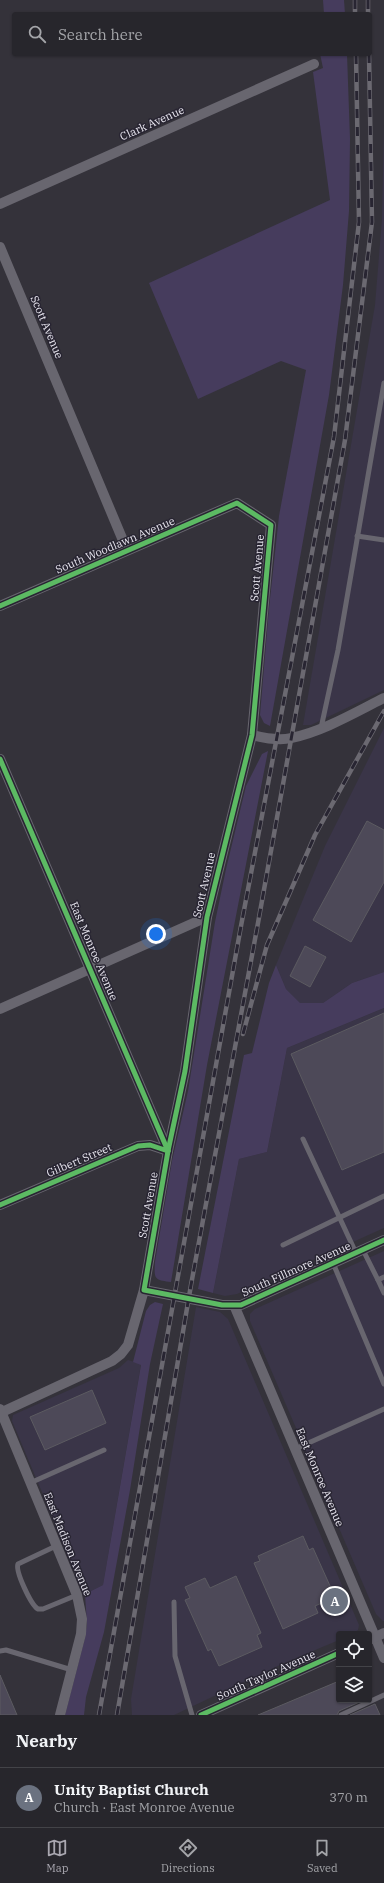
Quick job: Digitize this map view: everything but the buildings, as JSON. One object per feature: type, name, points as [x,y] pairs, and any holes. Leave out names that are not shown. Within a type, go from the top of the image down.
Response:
[{"type":"street","name":"Clark Avenue","points":[[0,204],[314,64]]},
{"type":"street","name":"Scott Avenue","points":[[0,247],[127,550]]},
{"type":"street","name":"Scott Avenue","points":[[144,1290],[168,1151],[184,1071],[206,917],[252,735],[271,525],[237,503]]},
{"type":"street","name":"South Woodlawn Avenue","points":[[0,606],[237,503]]},
{"type":"street","points":[[252,735],[265,738],[290,738],[321,728],[384,698]]},
{"type":"street","name":"East Monroe Avenue","points":[[0,759],[91,968],[168,1151]]},
{"type":"street","points":[[0,1009],[206,917]]},
{"type":"street","name":"Gilbert Street","points":[[0,1205],[138,1146],[150,1145],[168,1151]]},
{"type":"street","name":"South Fillmore Avenue","points":[[144,1290],[234,1306],[248,1302],[384,1240]]},
{"type":"street","points":[[0,1411],[112,1361],[121,1354],[128,1345],[144,1290]]},
{"type":"street","name":"East Monroe Avenue","points":[[234,1306],[384,1658]]},
{"type":"street","name":"East Madison Avenue","points":[[0,1411],[77,1595],[82,1619],[81,1634],[60,1715]]},
{"type":"street","name":"South Taylor Avenue","points":[[201,1715],[336,1654]]},
{"type":"lane","points":[[321,728],[338,650],[384,383]]},
{"type":"lane","points":[[357,536],[384,540]]},
{"type":"lane","points":[[303,1139],[340,1217],[378,1280],[384,1293]]},
{"type":"lane","points":[[282,1245],[384,1196]]},
{"type":"lane","points":[[333,1263],[384,1384]]},
{"type":"lane","points":[[378,1280],[384,1277]]},
{"type":"lane","points":[[295,1448],[384,1409]]},
{"type":"lane","points":[[30,1483],[104,1450]]},
{"type":"lane","points":[[56,1546],[18,1564],[18,1572],[32,1603],[38,1609],[43,1609],[77,1595]]},
{"type":"lane","points":[[174,1602],[175,1656],[192,1715]]},
{"type":"lane","points":[[0,1651],[6,1650],[72,1670]]},
{"type":"lane","points":[[340,1715],[384,1695]]},
{"type":"shaded area","points":[[323,0],[344,0],[345,12],[324,12]]},
{"type":"shaded area","points":[[320,56],[347,56],[350,139],[349,211],[343,285],[329,395],[270,726],[264,723],[260,715],[269,608],[279,516],[306,370],[281,361],[198,399],[149,283],[330,200],[313,72],[323,68]]},
{"type":"shaded area","points":[[384,125],[384,690],[311,725],[303,725],[375,305],[382,219]]},
{"type":"shaded area","points":[[384,728],[384,972],[352,983],[323,1003],[299,1003],[286,989],[276,965],[325,846]]},
{"type":"shaded area","points":[[268,751],[207,1065],[171,1282],[165,1281],[156,1278],[155,1262],[172,1161],[188,1091],[215,922],[246,786],[262,754]]},
{"type":"shaded area","points":[[276,965],[286,989],[300,1003],[323,1003],[352,983],[384,972],[384,1008],[287,1048],[267,1152],[239,1159],[213,1293],[198,1289],[244,1055],[252,1053],[269,983]]},
{"type":"shaded area","points":[[384,1008],[384,1228],[237,1294],[225,1296],[213,1293],[239,1159],[267,1152],[287,1048]]},
{"type":"shaded area","points":[[384,1251],[383,1621],[376,1614],[250,1321],[250,1314],[255,1309]]},
{"type":"shaded area","points":[[155,1302],[163,1304],[150,1364],[130,1490],[104,1632],[86,1697],[84,1715],[65,1715],[85,1638],[87,1624],[85,1594],[103,1585],[141,1365],[133,1362],[146,1311],[150,1305]]},
{"type":"shaded area","points":[[196,1307],[220,1312],[228,1319],[359,1625],[357,1631],[336,1631],[336,1641],[282,1664],[174,1715],[132,1715],[131,1699]]},
{"type":"shaded area","points":[[128,1360],[141,1364],[103,1585],[85,1594],[12,1421],[13,1415],[119,1368]]},
{"type":"railway","points":[[355,0],[355,12]]},
{"type":"railway","points":[[368,0],[368,12]]},
{"type":"railway","points":[[99,1715],[241,926],[334,437],[359,222],[356,56]]},
{"type":"railway","points":[[117,1715],[191,1285],[345,440],[372,222],[369,56]]},
{"type":"railway","points":[[243,1034],[267,945],[315,835],[384,711]]},
{"type":"cycle path","points":[[0,606],[237,503],[271,525],[252,735],[207,917],[185,1071],[168,1151],[144,1290],[222,1305],[241,1305],[384,1240]]},
{"type":"cycle path","points":[[0,759],[168,1151]]},
{"type":"cycle path","points":[[0,1205],[138,1146],[150,1145],[168,1151]]},
{"type":"cycle path","points":[[201,1715],[336,1654]]},
{"type":"place","name":"Unity Baptist Church","points":[[335,1601]]}]
